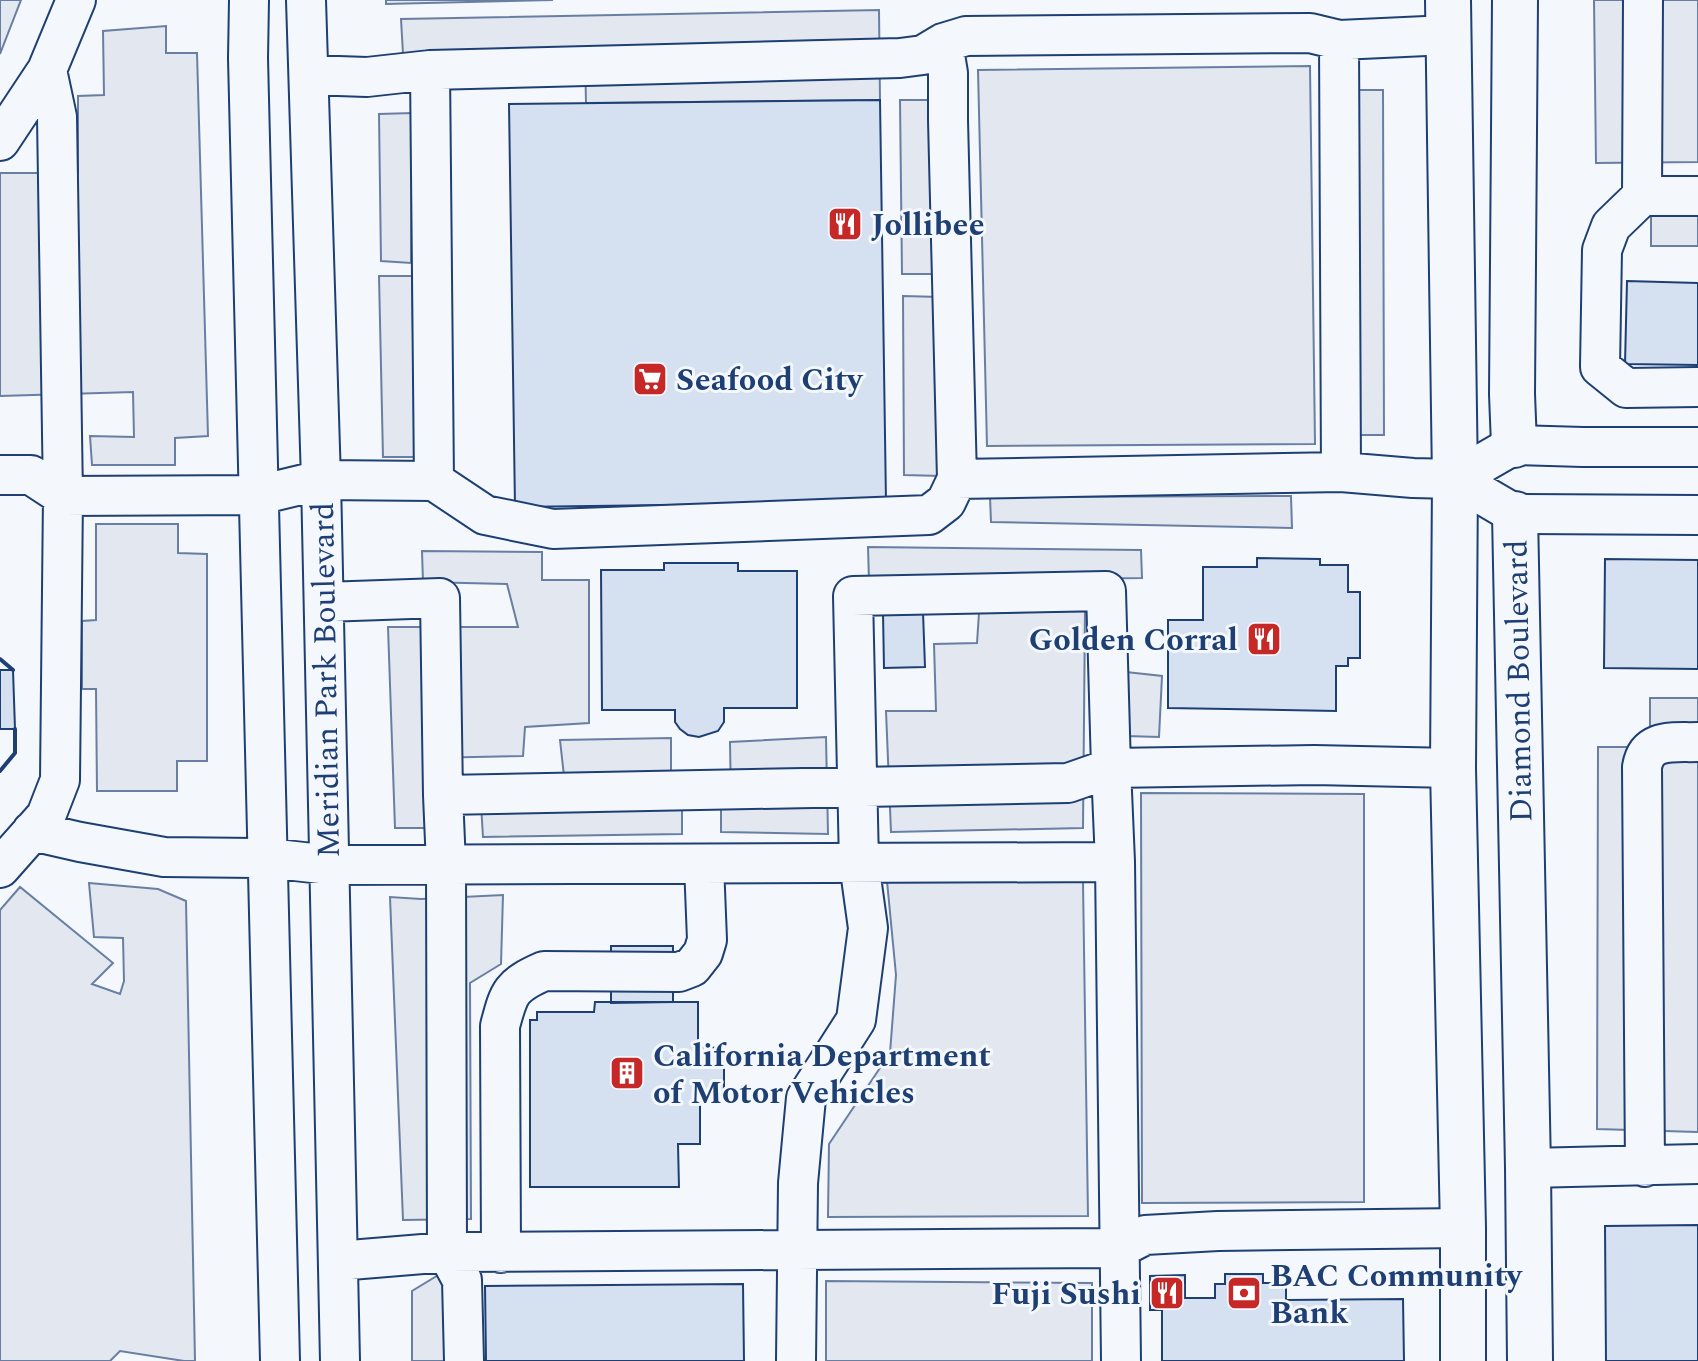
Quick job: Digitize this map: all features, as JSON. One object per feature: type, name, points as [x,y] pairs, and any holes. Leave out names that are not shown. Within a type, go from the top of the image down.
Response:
[{"type":"main road","name":"Diamond Boulevard","points":[[1514,445],[1515,0]]},
{"type":"main road","name":"Diamond Boulevard","points":[[1448,18],[1455,479],[1453,768],[1463,1361]]},
{"type":"main road","name":"Diamond Boulevard","points":[[1515,514],[1530,1361]]},
{"type":"street","points":[[0,141],[47,70],[76,0]]},
{"type":"street","name":"Meridian Park Boulevard","points":[[249,0],[280,1361]]},
{"type":"street","name":"Meridian Park Boulevard","points":[[306,0],[321,480],[340,1361]]},
{"type":"street","points":[[1642,196],[1643,0]]},
{"type":"street","points":[[309,75],[367,77],[430,70],[900,58],[923,55],[943,43],[966,36],[1310,33],[1339,40],[1448,18]]},
{"type":"street","points":[[1339,40],[1341,472]]},
{"type":"street","points":[[0,475],[31,475],[63,496],[259,495],[321,480],[434,481],[485,515],[553,529],[929,515],[946,502],[957,479],[948,73],[943,43]]},
{"type":"street","points":[[0,868],[46,816],[60,780],[63,496],[57,117],[47,70]]},
{"type":"street","points":[[430,70],[434,481]]},
{"type":"street","points":[[1698,196],[1642,196],[1611,226],[1602,250],[1600,367],[1626,388],[1698,387]]},
{"type":"street","points":[[1455,479],[1514,445],[1698,447]]},
{"type":"street","name":"Diamond Boulevard","points":[[1514,445],[1515,514]]},
{"type":"street","points":[[957,479],[1341,472],[1455,479],[1515,514],[1698,515]]},
{"type":"street","points":[[796,1361],[798,1183],[806,1098],[856,1020],[868,928],[859,863],[853,596],[1106,591],[1115,862],[1121,1361]]},
{"type":"street","points":[[324,602],[440,598],[446,865],[447,1252],[462,1280],[464,1361]]},
{"type":"street","points":[[1645,1167],[1642,767],[1644,755],[1651,747],[1698,742]]},
{"type":"street","points":[[443,795],[1068,783],[1111,768],[1314,765],[1453,768]]},
{"type":"street","points":[[32,831],[164,857],[268,858],[330,865],[1115,862]]},
{"type":"street","points":[[501,1253],[500,1026],[508,995],[524,980],[544,971],[679,972],[692,967],[703,953],[707,940],[704,864]]},
{"type":"street","points":[[1528,1168],[1698,1164]]},
{"type":"street","points":[[338,1261],[447,1252],[1120,1248],[1145,1235],[1463,1228]]},
{"type":"shaded area","points":[[0,0],[21,0],[0,54]]},
{"type":"shaded area","points":[[386,0],[553,0],[386,4]]},
{"type":"shaded area","points":[[1594,0],[1698,0],[1698,162],[1596,163]]},
{"type":"shaded area","points":[[879,10],[880,100],[586,103],[585,55],[403,54],[401,19]]},
{"type":"shaded area","points":[[166,26],[166,53],[197,53],[208,436],[175,438],[175,465],[92,465],[90,436],[134,437],[133,392],[0,396],[0,173],[78,173],[78,96],[104,95],[103,31]]},
{"type":"shaded area","points":[[1310,66],[1315,444],[987,446],[978,70]]},
{"type":"shaded area","points":[[1357,90],[1383,90],[1384,435],[1357,435]]},
{"type":"shaded area","points":[[900,100],[935,100],[938,274],[902,274]]},
{"type":"shaded area","points":[[412,113],[411,263],[381,261],[379,114]]},
{"type":"shaded area","points":[[1651,214],[1698,215],[1698,246],[1651,246]]},
{"type":"shaded area","points":[[379,276],[412,276],[415,457],[383,457]]},
{"type":"shaded area","points":[[903,296],[940,297],[942,476],[904,475]]},
{"type":"shaded area","points":[[1291,496],[1292,528],[991,522],[990,497]]},
{"type":"shaded area","points":[[96,524],[178,524],[178,553],[207,554],[207,761],[177,761],[177,791],[97,791],[96,689],[82,689],[82,621],[96,620]]},
{"type":"shaded area","points":[[868,547],[1141,550],[1142,578],[869,581]]},
{"type":"shaded area","points":[[422,551],[542,552],[542,580],[589,580],[589,723],[525,727],[523,756],[427,758],[428,828],[395,828],[388,627],[518,627],[507,584],[423,582]]},
{"type":"shaded area","points":[[1085,611],[1083,828],[891,832],[886,711],[936,711],[934,644],[977,643],[979,613]]},
{"type":"shaded area","points":[[1126,672],[1162,676],[1159,737],[1126,736]]},
{"type":"shaded area","points":[[1650,698],[1698,698],[1698,1132],[1597,1129],[1598,747],[1630,747],[1650,729]]},
{"type":"shaded area","points":[[826,737],[828,834],[721,832],[721,803],[731,802],[730,742]]},
{"type":"shaded area","points":[[671,738],[671,803],[682,803],[682,834],[483,837],[481,804],[565,785],[560,740]]},
{"type":"shaded area","points":[[1141,793],[1364,794],[1364,1202],[1142,1203]]},
{"type":"shaded area","points":[[887,881],[1083,882],[1088,1216],[828,1217],[829,1144],[890,1053],[896,975]]},
{"type":"shaded area","points":[[89,883],[158,889],[186,901],[195,1361],[120,1351],[110,1361],[0,1361],[0,910],[20,887],[113,963],[92,984],[120,994],[124,981],[123,938],[94,937]]},
{"type":"shaded area","points":[[503,895],[501,964],[470,983],[471,1219],[403,1220],[390,897],[421,899]]},
{"type":"shaded area","points":[[445,1271],[452,1361],[412,1361],[412,1291]]},
{"type":"shaded area","points":[[826,1281],[1092,1283],[1092,1361],[826,1361]]},
{"type":"building","points":[[880,100],[886,502],[515,507],[509,104]]},
{"type":"building","points":[[1627,281],[1698,283],[1698,365],[1625,364]]},
{"type":"building","name":"Golden Corral","points":[[1257,558],[1320,559],[1320,565],[1348,565],[1348,592],[1360,592],[1360,658],[1348,658],[1348,666],[1336,666],[1336,711],[1168,708],[1168,620],[1203,620],[1203,567],[1257,567]]},
{"type":"building","points":[[1605,559],[1698,560],[1698,669],[1604,668]]},
{"type":"building","points":[[664,563],[738,563],[738,571],[797,571],[797,708],[724,708],[724,722],[718,731],[699,737],[688,735],[680,729],[675,722],[675,710],[602,710],[601,570],[664,570]]},
{"type":"building","points":[[923,612],[925,667],[884,668],[883,613]]},
{"type":"building","points":[[0,670],[13,670],[15,729],[0,729]]},
{"type":"building","points":[[611,946],[673,946],[673,1002],[611,1003]]},
{"type":"building","name":"California Department of Motor Vehicles","points":[[595,1002],[698,1002],[698,1047],[724,1048],[724,1098],[700,1099],[700,1144],[678,1144],[679,1187],[530,1187],[530,1020],[537,1020],[537,1012],[594,1012]]},
{"type":"building","points":[[1698,1225],[1698,1361],[1606,1361],[1605,1226]]},
{"type":"building","points":[[1225,1274],[1263,1274],[1263,1283],[1286,1283],[1286,1300],[1403,1299],[1404,1361],[1162,1361],[1162,1310],[1150,1310],[1150,1276],[1185,1275],[1185,1298],[1215,1298],[1215,1284],[1225,1284]]},
{"type":"building","points":[[743,1284],[744,1361],[486,1361],[485,1286]]},
{"type":"wall","points":[[0,659],[13,670]]},
{"type":"wall","points":[[0,771],[15,753],[15,729]]},
{"type":"place","name":"Jollibee","points":[[845,224]]},
{"type":"place","name":"Seafood City","points":[[650,379]]},
{"type":"place","name":"Golden Corral","points":[[1264,639]]},
{"type":"place","name":"California Department of Motor Vehicles","points":[[627,1073]]},
{"type":"place","name":"Fuji Sushi","points":[[1167,1293]]},
{"type":"place","name":"BAC Community Bank","points":[[1244,1293]]}]
